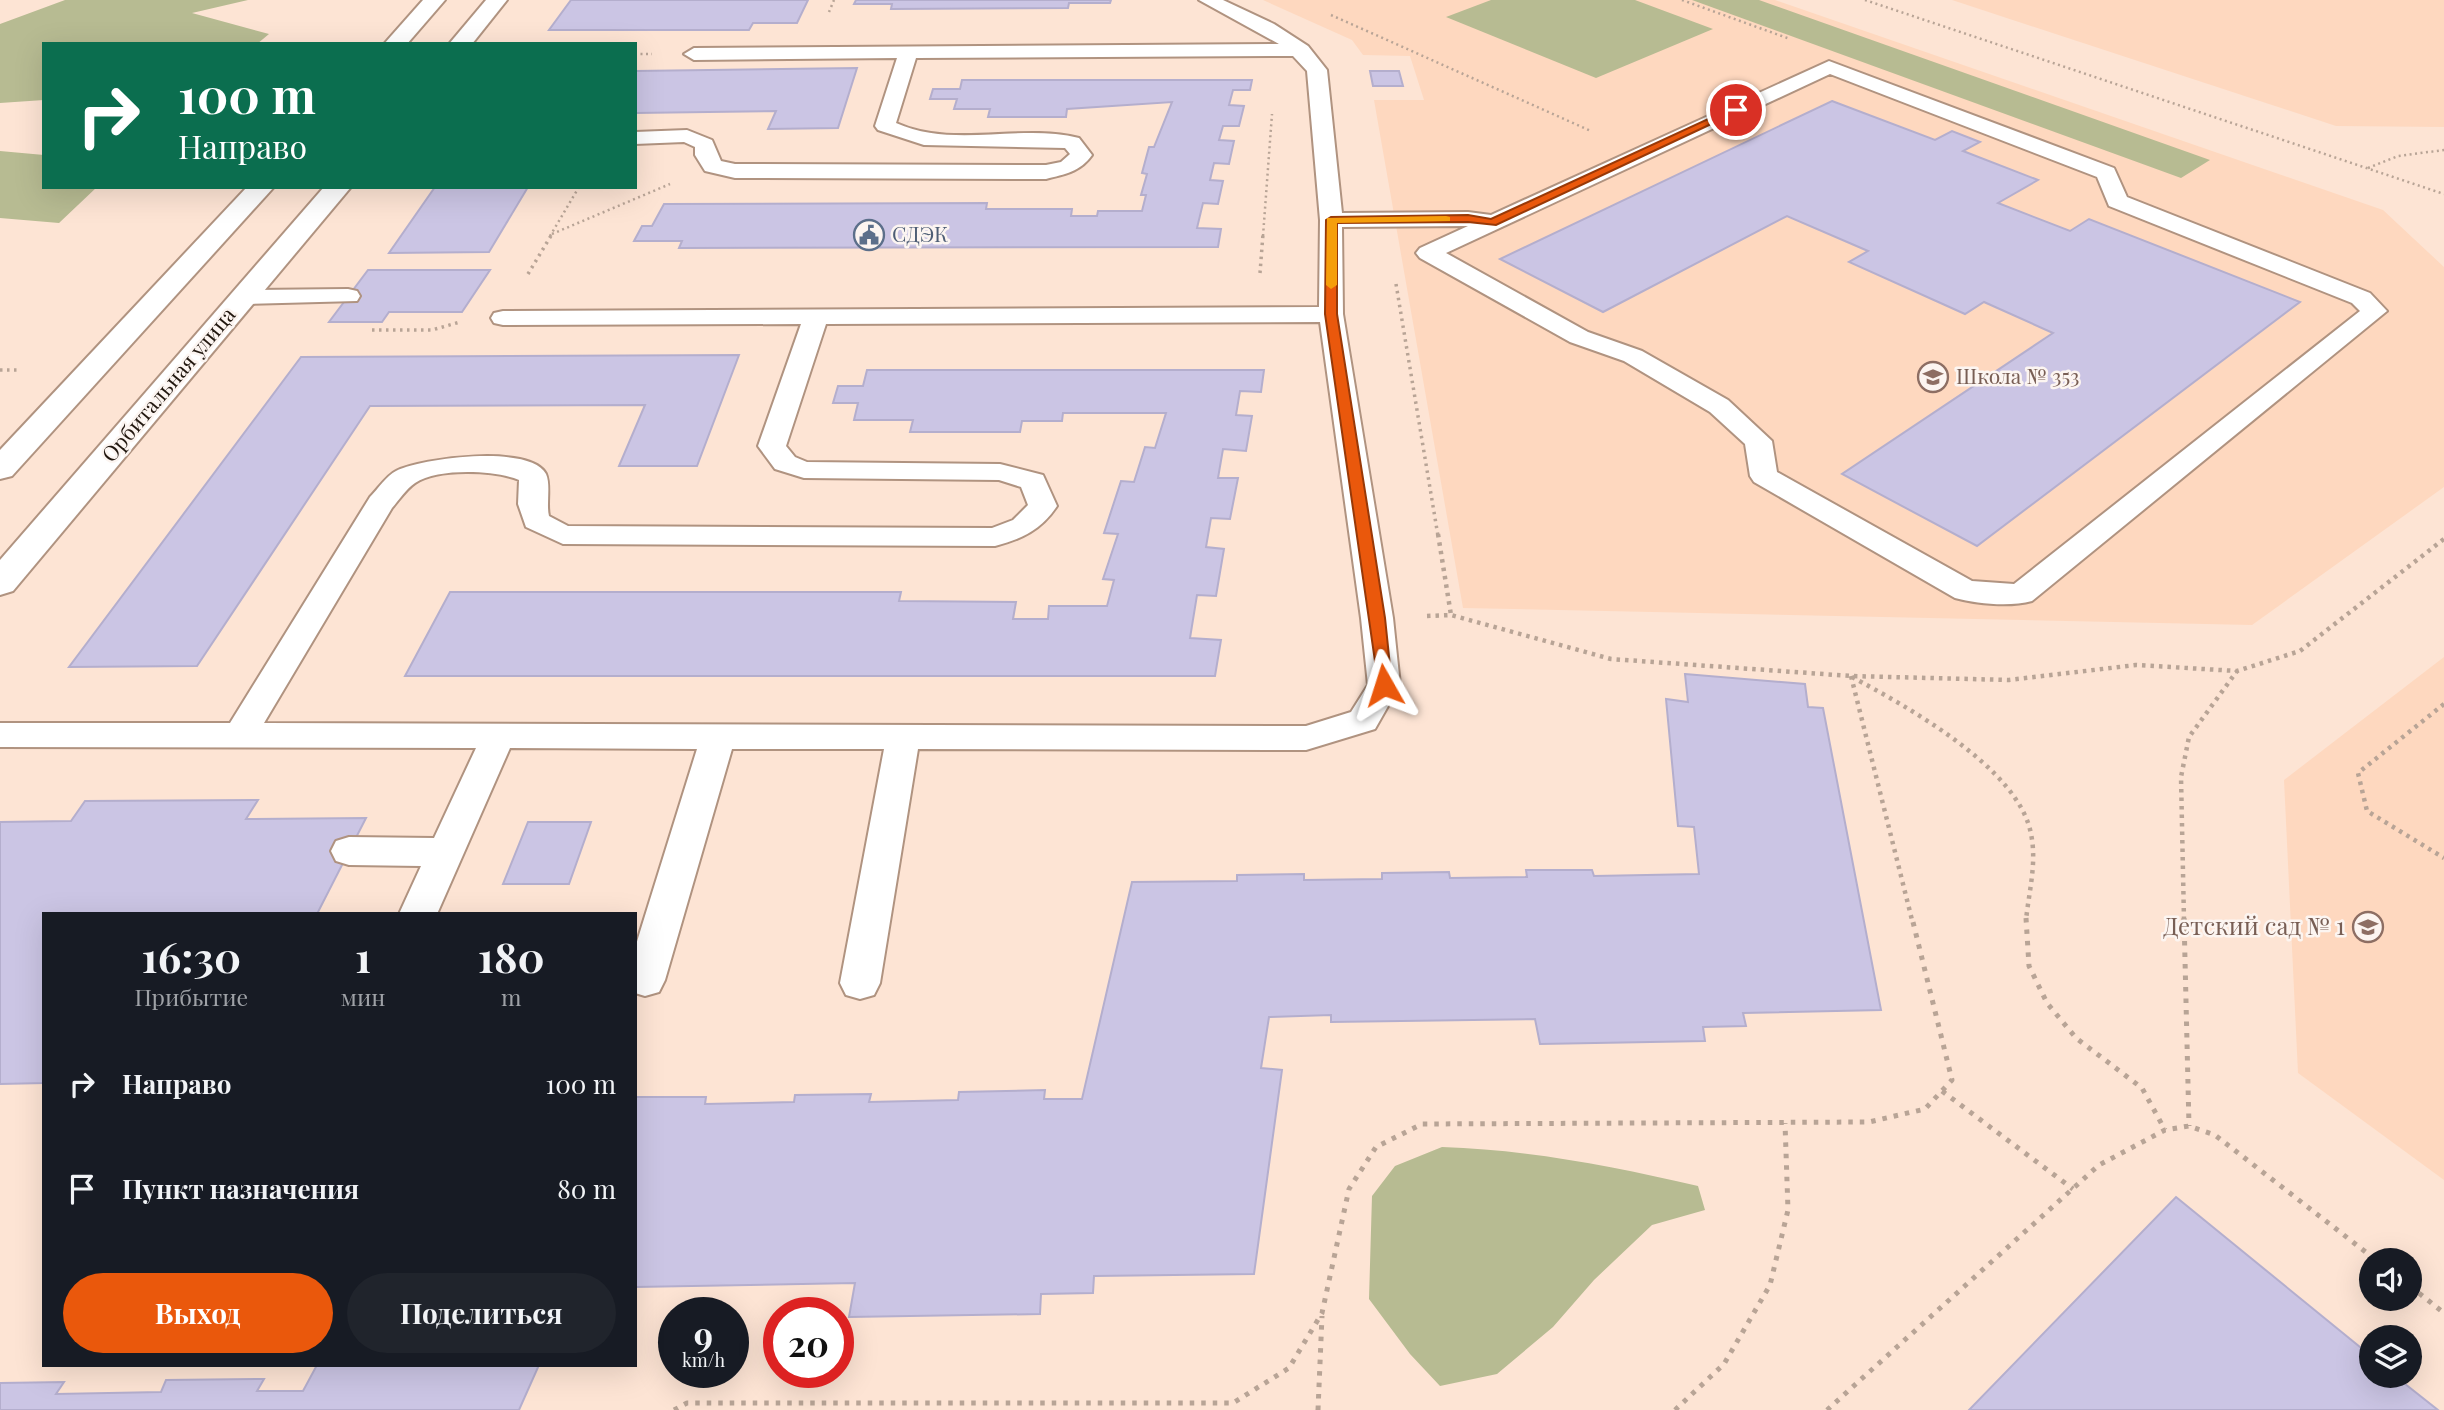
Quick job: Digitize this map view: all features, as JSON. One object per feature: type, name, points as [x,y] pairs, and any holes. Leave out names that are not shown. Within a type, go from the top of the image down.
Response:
[{"type":"street","points":[[396,42],[435,0]]},
{"type":"street","points":[[462,42],[497,0]]},
{"type":"street","points":[[0,469],[259,189]]},
{"type":"street","name":"Орбитальная улица","points":[[0,583],[336,189]]},
{"type":"lane","points":[[0,735],[1306,738],[1363,721],[1384,685],[1377,618],[1331,314],[1331,220],[1317,70],[1289,50],[1268,29],[1208,0]]},
{"type":"lane","points":[[694,54],[1289,50]]},
{"type":"lane","points":[[637,138],[687,136],[705,144],[706,155],[713,166],[735,171],[1046,172],[1068,167],[1082,155],[1072,142],[1046,138],[924,139],[900,135],[886,126],[909,51]]},
{"type":"lane","points":[[1829,67],[2106,173],[2116,201],[2361,298],[2375,311],[2021,594],[1966,591],[1764,476],[1758,441],[1718,406],[1633,356],[1579,337],[1427,253],[1642,153],[1829,67]]},
{"type":"lane","points":[[1331,220],[1468,219],[1492,223]]},
{"type":"lane","points":[[244,297],[348,296]]},
{"type":"lane","points":[[503,318],[1331,314]]},
{"type":"lane","points":[[239,736],[380,503],[405,477],[445,465],[506,465],[533,476],[532,504],[536,521],[563,535],[995,537],[1023,527],[1043,506],[1033,481],[1000,472],[804,470],[785,463],[772,446],[816,317]]},
{"type":"lane","points":[[419,912],[498,737]]},
{"type":"lane","points":[[645,980],[718,737]]},
{"type":"lane","points":[[860,983],[903,737]]},
{"type":"lane","points":[[349,851],[446,852]]},
{"type":"path","points":[[1682,0],[1806,45],[1829,67]]},
{"type":"path","points":[[1865,0],[2444,194]]},
{"type":"path","points":[[1323,12],[1642,153]]},
{"type":"path","points":[[1259,277],[1289,50]]},
{"type":"path","points":[[2367,168],[2398,156],[2444,150]]},
{"type":"path","points":[[551,234],[713,166]]},
{"type":"path","points":[[541,277],[527,277],[578,189]]},
{"type":"path","points":[[1395,219],[1388,236],[1451,615]]},
{"type":"path","points":[[0,370],[21,370]]},
{"type":"path","points":[[1377,618],[1451,615],[1611,659],[1852,676],[2009,680],[2136,665],[2236,671],[2300,651],[2444,539]]},
{"type":"path","points":[[2189,1126],[2181,777],[2189,737],[2236,671]]},
{"type":"path","points":[[1318,1410],[1322,1313],[1349,1189],[1376,1147],[1422,1124],[1869,1122],[1925,1109],[1952,1080],[1852,676]]},
{"type":"path","points":[[1852,676],[1917,712],[1968,747],[2005,785],[2029,826],[2034,858],[2024,911],[2024,954],[2048,1004],[2085,1046],[2143,1088],[2165,1130]]},
{"type":"path","points":[[2444,704],[2358,773],[2367,811],[2444,859]]},
{"type":"path","points":[[1941,1091],[2073,1189]]},
{"type":"path","points":[[1675,1410],[1724,1364],[1770,1285],[1788,1210],[1785,1123]]},
{"type":"path","points":[[1827,1410],[2099,1165],[2165,1130],[2189,1126],[2215,1135],[2361,1248]]},
{"type":"path","points":[[2422,1296],[2444,1313]]},
{"type":"path","points":[[674,1410],[687,1403],[1233,1403],[1289,1368],[1322,1313]]},
{"type":"shaded area","name":"Школа № 353","points":[[1263,0],[1775,0],[2383,210],[2444,267],[2444,487],[2252,625],[1463,608],[1374,100],[1424,100],[1410,56],[1363,55],[1352,40]]},
{"type":"shaded area","points":[[1952,0],[2444,0],[2444,127],[2336,126]]},
{"type":"shaded area","name":"Детский сад № 1","points":[[2444,657],[2444,1180],[2298,1073],[2284,780]]},
{"type":"green space","points":[[65,0],[248,0],[192,13],[269,34],[259,42],[42,42],[42,100],[0,103],[0,24]]},
{"type":"green space","points":[[1491,0],[1635,0],[1713,29],[1596,78],[1446,17]]},
{"type":"green space","points":[[1692,0],[1759,0],[2210,160],[2181,178]]},
{"type":"green space","points":[[0,151],[42,155],[42,189],[95,189],[59,223],[0,218]]},
{"type":"green space","points":[[1442,1147],[1571,1160],[1698,1186],[1705,1210],[1652,1225],[1594,1280],[1553,1327],[1497,1374],[1440,1386],[1410,1354],[1369,1299],[1372,1196],[1395,1166]]},
{"type":"building","points":[[571,0],[808,0],[797,23],[753,23],[749,30],[549,30]]},
{"type":"building","points":[[856,0],[1111,0],[1110,3],[1069,3],[1068,8],[891,9],[892,4],[854,4]]},
{"type":"building","points":[[857,68],[838,128],[768,129],[776,111],[637,113],[637,71]]},
{"type":"building","points":[[1370,71],[1399,71],[1403,86],[1373,86]]},
{"type":"building","points":[[962,80],[1252,80],[1250,90],[1233,90],[1229,105],[1244,106],[1239,126],[1223,126],[1219,140],[1234,141],[1229,164],[1214,163],[1210,180],[1223,181],[1218,204],[1203,203],[1197,228],[1221,229],[1218,247],[679,248],[682,241],[634,241],[642,226],[652,226],[664,204],[987,203],[986,209],[1072,209],[1071,216],[1097,216],[1098,211],[1142,211],[1146,195],[1141,195],[1147,174],[1142,173],[1149,147],[1154,147],[1172,102],[1067,109],[1066,117],[988,117],[990,109],[954,109],[957,99],[930,99],[933,89],[960,89]]},
{"type":"building","points":[[1832,101],[1935,140],[1952,131],[1980,142],[1963,151],[2038,180],[1998,203],[2070,231],[2089,219],[2300,302],[1977,546],[1842,474],[2053,333],[1984,302],[1965,314],[1849,262],[1868,251],[1787,216],[1603,312],[1500,259]]},
{"type":"building","points":[[434,189],[527,189],[489,252],[389,253]]},
{"type":"building","points":[[368,270],[490,270],[462,312],[389,312],[382,322],[329,322]]},
{"type":"building","points":[[739,355],[697,466],[619,466],[645,405],[370,406],[197,666],[69,667],[301,357]]},
{"type":"building","points":[[867,370],[1264,370],[1261,392],[1240,391],[1236,415],[1252,416],[1246,451],[1223,449],[1218,478],[1238,478],[1230,519],[1211,518],[1206,547],[1224,549],[1216,596],[1197,595],[1190,638],[1221,640],[1215,676],[405,676],[450,592],[901,592],[899,601],[1016,602],[1013,619],[1048,619],[1049,606],[1107,606],[1114,580],[1103,579],[1118,534],[1104,533],[1121,481],[1134,482],[1145,447],[1155,448],[1166,413],[1063,413],[1062,421],[1022,421],[1020,432],[910,432],[913,420],[854,420],[858,403],[833,403],[838,386],[863,386]]},
{"type":"building","points":[[1685,674],[1805,684],[1808,707],[1823,708],[1881,1010],[1743,1013],[1746,1026],[1703,1027],[1705,1041],[1540,1044],[1535,1019],[1331,1022],[1331,1015],[1269,1017],[1261,1068],[1282,1070],[1254,1274],[1094,1276],[1093,1293],[1041,1294],[1040,1314],[854,1317],[855,1283],[637,1287],[637,1097],[706,1097],[705,1104],[794,1102],[795,1095],[871,1094],[869,1102],[958,1100],[959,1092],[1045,1090],[1044,1099],[1082,1099],[1132,882],[1237,881],[1237,875],[1304,874],[1304,880],[1382,879],[1382,873],[1449,872],[1450,878],[1527,877],[1526,870],[1592,870],[1594,876],[1699,874],[1694,827],[1678,826],[1666,699],[1688,702]]},
{"type":"building","points":[[258,800],[246,819],[366,818],[318,912],[42,912],[42,1083],[0,1084],[0,822],[71,821],[85,801]]},
{"type":"building","points":[[528,822],[591,822],[569,884],[503,884]]},
{"type":"building","points":[[2176,1197],[2359,1346],[2359,1388],[2410,1388],[2438,1410],[1969,1410]]},
{"type":"building","points":[[316,1367],[538,1367],[519,1410],[0,1410],[0,1383],[64,1382],[56,1394],[161,1392],[166,1380],[264,1379],[257,1391],[303,1391]]},
{"type":"slow traffic","points":[[1331,285],[1331,220],[1446,219]]},
{"type":"place","name":"СДЭК","points":[[869,235]]},
{"type":"place","name":"Школа № 353","points":[[1933,377]]},
{"type":"place","name":"Детский сад № 1","points":[[2368,927]]},
{"type":"route","points":[[1384,685],[1377,618],[1331,314],[1331,220],[1468,219],[1492,223],[1736,110]]}]
